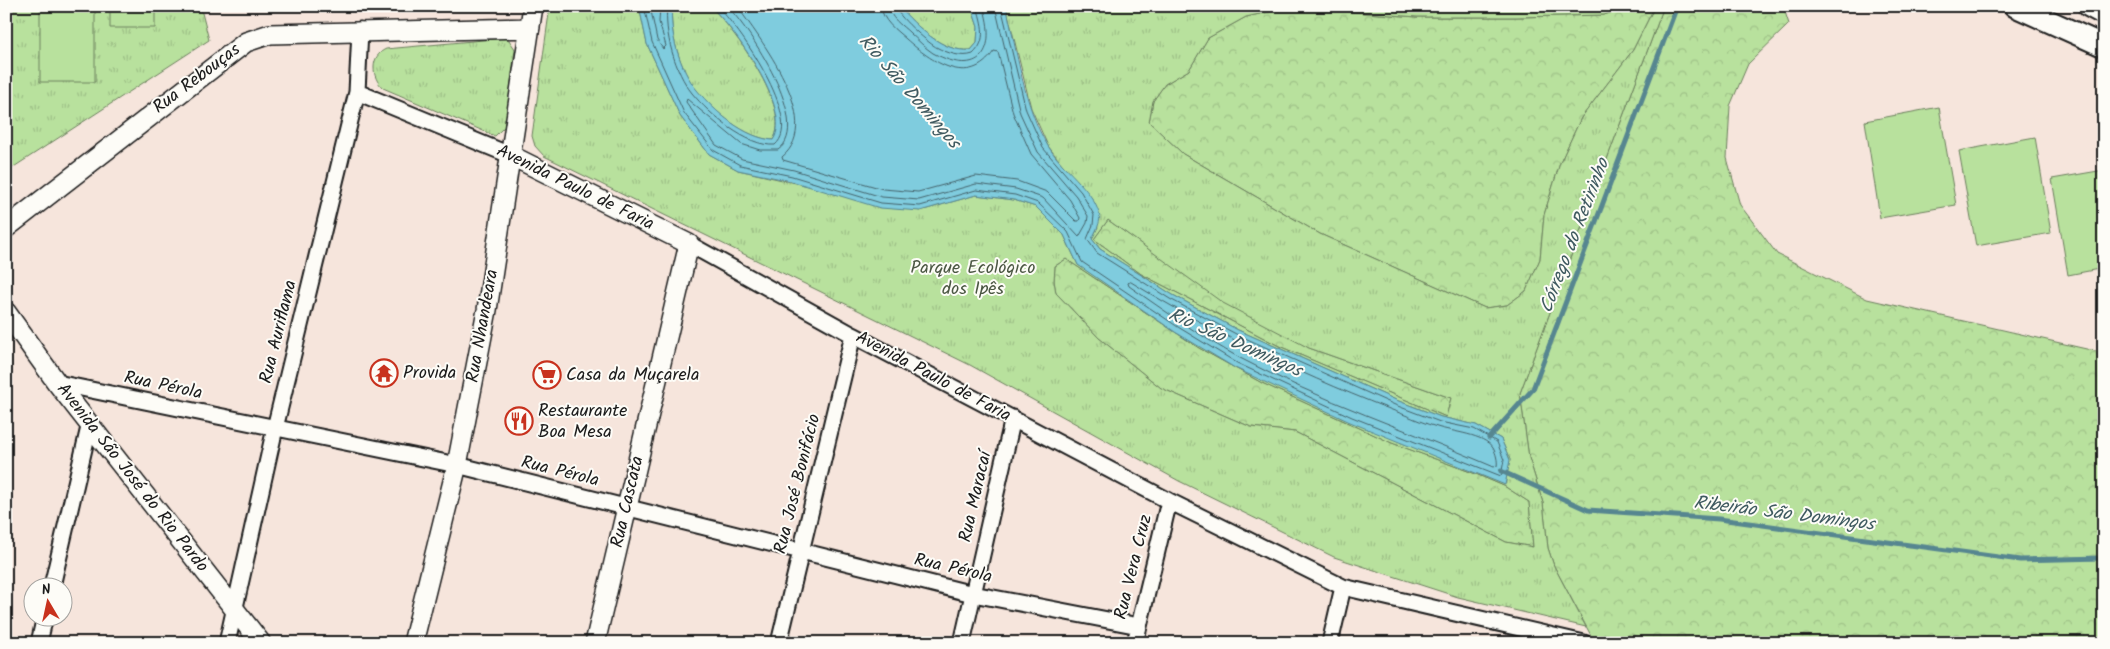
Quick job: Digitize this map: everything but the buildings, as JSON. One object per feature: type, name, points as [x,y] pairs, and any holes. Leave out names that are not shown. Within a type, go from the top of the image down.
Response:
[{"type":"main road","points":[[2015,6],[2104,46]]},
{"type":"main road","points":[[2089,6],[2104,14]]},
{"type":"street","name":"Rua Nhandeara","points":[[412,643],[457,465],[487,310],[512,156],[533,6]]},
{"type":"street","name":"Rua Rebouças","points":[[10,224],[246,42],[270,34],[360,30],[530,28]]},
{"type":"street","name":"Rua Auriflama","points":[[227,643],[275,428],[357,92],[360,30]]},
{"type":"street","name":"Avenida Paulo de Faria","points":[[357,92],[512,156],[689,244],[853,335],[1169,501],[1343,587],[1519,636],[1584,643]]},
{"type":"street","name":"Rua Cascata","points":[[595,643],[689,244]]},
{"type":"street","name":"Avenida São José do Rio Pardo","points":[[6,312],[57,383],[261,643]]},
{"type":"street","name":"Rua José Bonifácio","points":[[779,643],[853,335]]},
{"type":"street","name":"Rua Pérola","points":[[57,383],[457,465],[974,594],[1139,626]]},
{"type":"street","name":"Rua Maracaí","points":[[962,643],[1013,418]]},
{"type":"street","points":[[54,576],[90,423]]},
{"type":"street","name":"Rua Vera Cruz","points":[[1135,643],[1169,501]]},
{"type":"street","points":[[1330,643],[1343,587]]},
{"type":"street","points":[[39,643],[43,626]]},
{"type":"green space","points":[[6,6],[213,6],[201,9],[209,40],[6,172]]},
{"type":"green space","points":[[40,6],[95,6],[95,82],[40,82]]},
{"type":"green space","points":[[110,6],[155,6],[155,28],[110,28]]},
{"type":"green space","name":"Parque Ecológico dos Ipês","points":[[550,6],[639,6],[647,44],[680,116],[709,154],[738,170],[920,211],[976,195],[1014,200],[1036,207],[1064,235],[1078,265],[1505,484],[1510,460],[1501,439],[1476,425],[1441,417],[1396,400],[1238,330],[1173,295],[1100,249],[1092,239],[1098,227],[1065,168],[1048,146],[1031,108],[1006,6],[1629,6],[1604,15],[1517,17],[1417,17],[1291,7],[1246,17],[1208,38],[1189,70],[1165,84],[1153,101],[1149,122],[1183,154],[1320,234],[1485,308],[1507,305],[1526,291],[1540,259],[1544,215],[1560,163],[1581,118],[1633,50],[1655,6],[1664,6],[1520,393],[1529,458],[1543,503],[1548,548],[1554,566],[1586,627],[1458,597],[1334,557],[1179,481],[970,365],[544,156],[535,146],[532,136]],"holes":[[[1108,220],[1223,303],[1309,348],[1451,398],[1446,417],[1279,346],[1141,274],[1094,239]],[[1066,259],[1199,348],[1262,383],[1392,443],[1504,486],[1529,502],[1533,547],[1506,542],[1295,432],[1251,427],[1161,388],[1099,338],[1056,293],[1054,281],[1055,266]]]},
{"type":"green space","points":[[672,6],[710,6],[732,32],[758,70],[768,90],[775,109],[777,126],[773,140],[752,134],[731,123],[697,91],[686,73],[677,50],[672,27]]},
{"type":"green space","points":[[898,6],[971,6],[978,27],[977,43],[971,50],[960,50],[940,43],[922,30]]},
{"type":"green space","points":[[1629,6],[1655,6],[1633,50],[1581,118],[1560,163],[1544,215],[1540,259],[1526,291],[1507,305],[1485,308],[1320,234],[1183,154],[1149,122],[1153,101],[1165,84],[1189,70],[1208,38],[1246,17],[1291,7],[1417,17],[1517,17],[1604,15]]},
{"type":"green space","points":[[1664,6],[1783,6],[1789,24],[1748,64],[1730,106],[1727,158],[1740,205],[1777,254],[1867,299],[2104,353],[2104,643],[1595,643],[1554,566],[1548,548],[1543,503],[1529,458],[1520,393]]},
{"type":"green space","points":[[505,38],[509,40],[515,49],[506,125],[495,136],[383,88],[374,73],[377,56],[386,49]]},
{"type":"green space","points":[[1939,107],[1956,205],[1880,218],[1865,121]]},
{"type":"green space","points":[[2035,137],[2051,233],[1976,246],[1959,151]]},
{"type":"green space","points":[[2104,170],[2104,268],[2068,275],[2052,179]]},
{"type":"green space","points":[[1108,220],[1157,255],[1309,348],[1451,398],[1446,417],[1279,346],[1141,274],[1094,239]]},
{"type":"green space","points":[[1066,259],[1199,348],[1262,383],[1392,443],[1504,486],[1529,502],[1533,547],[1506,542],[1295,432],[1251,427],[1161,388],[1099,338],[1056,293],[1054,281],[1055,266]]},
{"type":"water","name":"Rio São Domingos","points":[[639,6],[672,6],[672,27],[677,50],[691,82],[697,90],[722,115],[741,129],[762,138],[773,140],[777,126],[775,109],[768,90],[746,50],[710,6],[898,6],[922,30],[940,43],[960,50],[971,50],[977,43],[978,27],[971,6],[1006,6],[1022,78],[1033,114],[1048,146],[1083,186],[1095,204],[1100,220],[1092,239],[1100,249],[1173,295],[1238,330],[1396,400],[1441,417],[1476,425],[1501,439],[1510,460],[1505,485],[1350,422],[1235,368],[1175,332],[1078,265],[1064,235],[1036,207],[1014,200],[976,195],[920,211],[880,208],[791,181],[738,170],[709,154],[680,116],[647,44]]},
{"type":"waterway","name":"Córrego do Retirinho","points":[[1489,438],[1533,389],[1677,6]]},
{"type":"waterway","name":"Ribeirão São Domingos","points":[[1501,471],[1588,510],[1719,519],[2020,560],[2104,558]]},
{"type":"place","name":"Provida","points":[[384,373]]},
{"type":"place","name":"Casa da Muçarela","points":[[547,375]]},
{"type":"place","name":"Restaurante Boa Mesa","points":[[519,421]]}]
